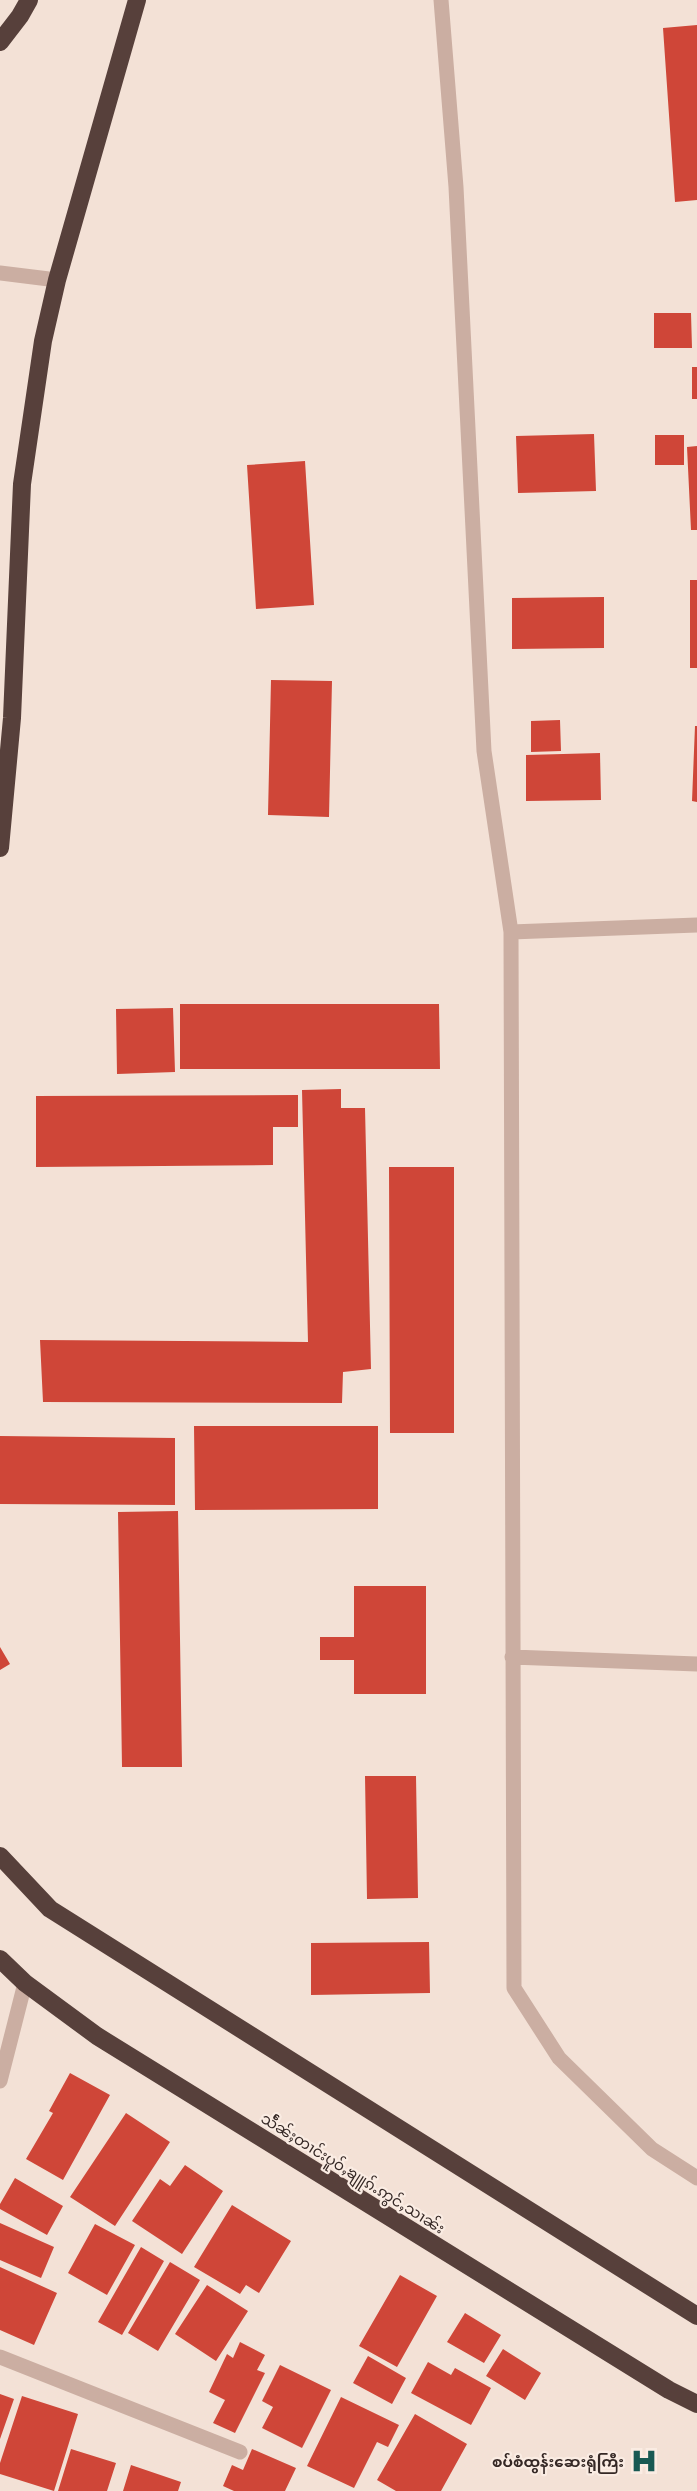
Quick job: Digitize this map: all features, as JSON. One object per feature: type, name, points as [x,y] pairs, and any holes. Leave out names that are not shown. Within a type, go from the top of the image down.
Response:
[{"type":"highway","points":[[0,42],[21,16],[29,0]]},
{"type":"highway","points":[[0,848],[12,718],[22,484],[43,340],[57,280],[137,0]]},
{"type":"highway","points":[[0,1857],[50,1909],[697,2316]]},
{"type":"highway","name":"သဵႅၼ်ႈတၢင်းပူဝ်ႇၶျူၵ်ႉဢွင်ႇသၢၼ်း","points":[[0,1959],[25,1983],[97,2036],[659,2384],[697,2404]]},
{"type":"street","points":[[441,0],[456,187],[484,751],[511,932],[514,1988],[559,2058],[652,2149],[697,2178]]},
{"type":"street","points":[[0,273],[57,280]]},
{"type":"street","points":[[511,932],[697,925]]},
{"type":"street","points":[[512,1657],[697,1664]]},
{"type":"street","points":[[0,2080],[25,1983]]},
{"type":"street","points":[[0,2357],[240,2452]]},
{"type":"building","points":[[697,25],[697,200],[675,202],[663,28]]},
{"type":"building","points":[[654,313],[691,313],[692,348],[654,348]]},
{"type":"building","points":[[692,367],[697,367],[697,399],[692,399]]},
{"type":"building","points":[[594,434],[596,491],[518,493],[516,436]]},
{"type":"building","points":[[655,435],[684,435],[684,465],[655,465]]},
{"type":"building","points":[[697,446],[697,530],[691,530],[687,447]]},
{"type":"building","points":[[305,461],[314,605],[256,609],[247,465]]},
{"type":"building","points":[[690,580],[697,580],[697,668],[690,668]]},
{"type":"building","points":[[604,597],[604,648],[512,649],[512,598]]},
{"type":"building","points":[[271,680],[332,681],[329,817],[268,815]]},
{"type":"building","points":[[560,720],[561,751],[531,752],[531,721]]},
{"type":"building","points":[[695,726],[697,726],[697,802],[692,801]]},
{"type":"building","points":[[600,753],[601,800],[526,801],[526,755]]},
{"type":"building","points":[[180,1004],[439,1004],[440,1069],[180,1069]]},
{"type":"building","points":[[173,1008],[175,1072],[117,1074],[116,1009]]},
{"type":"building","points":[[341,1089],[341,1108],[365,1108],[371,1369],[343,1372],[342,1403],[43,1402],[40,1340],[308,1342],[302,1090]]},
{"type":"building","points":[[298,1095],[298,1127],[273,1127],[273,1165],[36,1167],[36,1096]]},
{"type":"building","points":[[389,1167],[454,1167],[454,1433],[390,1433]]},
{"type":"building","points":[[194,1426],[378,1426],[378,1509],[195,1510]]},
{"type":"building","points":[[0,1436],[175,1438],[175,1505],[0,1504]]},
{"type":"building","points":[[178,1511],[182,1767],[122,1767],[118,1512]]},
{"type":"building","points":[[354,1586],[426,1586],[426,1694],[354,1694],[354,1660],[320,1660],[320,1637],[354,1637]]},
{"type":"building","points":[[0,1647],[10,1664],[0,1670]]},
{"type":"building","points":[[365,1776],[416,1776],[418,1898],[367,1899]]},
{"type":"building","points":[[429,1942],[430,1993],[311,1995],[311,1943]]},
{"type":"building","points":[[70,2073],[110,2095],[63,2180],[26,2159],[53,2113],[49,2111]]},
{"type":"building","points":[[126,2113],[170,2142],[115,2226],[70,2197]]},
{"type":"building","points":[[185,2165],[223,2191],[182,2254],[132,2221],[160,2179],[170,2186]]},
{"type":"building","points":[[15,2178],[63,2206],[47,2235],[0,2209],[0,2204]]},
{"type":"building","points":[[232,2205],[291,2241],[259,2293],[246,2285],[240,2294],[194,2267]]},
{"type":"building","points":[[0,2223],[54,2247],[41,2278],[0,2260]]},
{"type":"building","points":[[95,2224],[135,2245],[107,2295],[68,2273]]},
{"type":"building","points":[[141,2247],[164,2261],[122,2335],[98,2322]]},
{"type":"building","points":[[170,2262],[200,2280],[158,2351],[128,2333]]},
{"type":"building","points":[[0,2267],[57,2293],[34,2345],[0,2330]]},
{"type":"building","points":[[400,2275],[437,2296],[397,2367],[359,2346]]},
{"type":"building","points":[[207,2285],[248,2311],[216,2361],[175,2334]]},
{"type":"building","points":[[465,2313],[501,2335],[484,2363],[447,2342]]},
{"type":"building","points":[[240,2342],[265,2355],[257,2370],[265,2373],[235,2433],[213,2423],[225,2400],[209,2392],[227,2354],[233,2358]]},
{"type":"building","points":[[503,2349],[541,2373],[525,2400],[486,2376]]},
{"type":"building","points":[[368,2356],[406,2378],[392,2404],[353,2383]]},
{"type":"building","points":[[428,2362],[451,2375],[455,2368],[491,2388],[471,2425],[411,2393]]},
{"type":"building","points":[[280,2365],[331,2390],[302,2448],[262,2428],[273,2407],[262,2401]]},
{"type":"building","points":[[0,2394],[14,2399],[0,2439]]},
{"type":"building","points":[[22,2396],[78,2414],[54,2491],[0,2474],[0,2463]]},
{"type":"building","points":[[341,2397],[399,2425],[388,2447],[377,2442],[354,2488],[307,2466]]},
{"type":"building","points":[[415,2414],[467,2444],[441,2491],[396,2491],[377,2480]]},
{"type":"building","points":[[71,2449],[116,2463],[107,2491],[58,2491]]},
{"type":"building","points":[[252,2449],[296,2468],[285,2491],[234,2491],[223,2486],[232,2465],[243,2470]]},
{"type":"building","points":[[131,2465],[181,2482],[178,2491],[123,2491]]},
{"type":"place","name":"စပ်စံထွန်းဆေးရုံကြီး","points":[[644,2461]]}]
